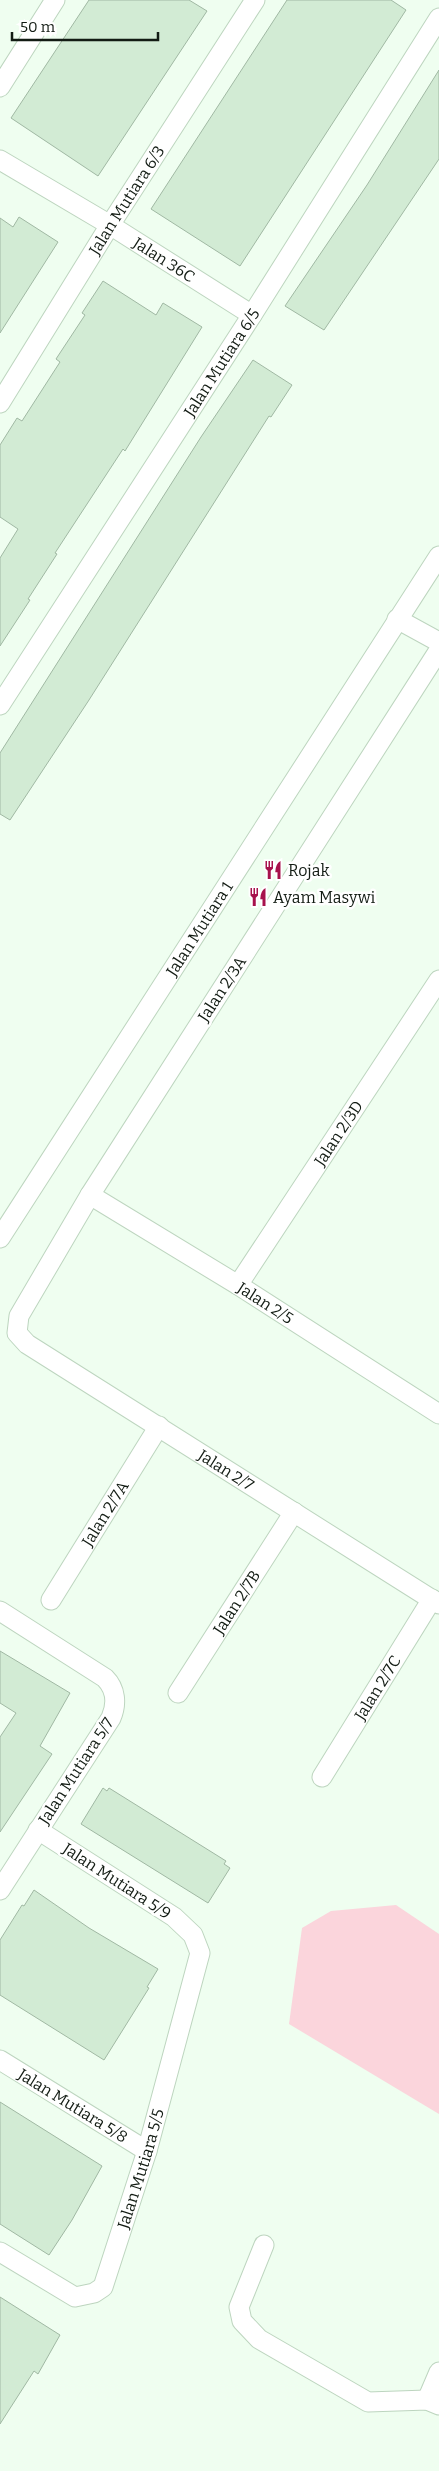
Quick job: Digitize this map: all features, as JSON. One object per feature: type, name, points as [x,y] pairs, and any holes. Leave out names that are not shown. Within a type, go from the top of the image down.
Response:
[{"type":"street","points":[[0,87],[55,0]]},
{"type":"street","name":"Jalan Mutiara 6/3","points":[[0,403],[110,225],[255,0]]},
{"type":"street","name":"Jalan Mutiara 6/5","points":[[0,704],[252,315],[439,18]]},
{"type":"street","name":"Jalan 36C","points":[[0,160],[110,225],[252,315]]},
{"type":"street","name":"Jalan Mutiara 1","points":[[0,1238],[439,556]]},
{"type":"street","points":[[397,619],[439,642]]},
{"type":"street","name":"Jalan 2/3A","points":[[17,1333],[19,1316],[90,1196],[439,650]]},
{"type":"street","name":"Jalan 2/3D","points":[[238,1285],[439,980]]},
{"type":"street","name":"Jalan 2/5","points":[[90,1196],[238,1285],[439,1414]]},
{"type":"street","name":"Jalan 2/7","points":[[17,1333],[27,1344],[436,1602]]},
{"type":"street","name":"Jalan 2/7A","points":[[51,1600],[159,1426]]},
{"type":"street","name":"Jalan 2/7B","points":[[178,1693],[294,1512]]},
{"type":"street","name":"Jalan 2/7C","points":[[322,1777],[436,1602]]},
{"type":"street","name":"Jalan Mutiara 5/7","points":[[0,1611],[105,1678],[115,1698],[111,1718],[0,1890]]},
{"type":"street","name":"Jalan Mutiara 5/9","points":[[38,1830],[174,1917],[193,1936]]},
{"type":"street","name":"Jalan Mutiara 5/5","points":[[0,2252],[75,2297],[94,2294],[103,2287],[147,2151],[199,1959],[199,1947],[193,1936]]},
{"type":"street","name":"Jalan Mutiara 5/8","points":[[0,2060],[147,2151]]},
{"type":"street","points":[[264,2245],[239,2307],[242,2321],[259,2339],[368,2402],[433,2403],[439,2372]]},
{"type":"shaded area","points":[[396,1905],[439,1934],[439,2114],[289,2024],[302,1928],[331,1911]]},
{"type":"building","points":[[89,0],[189,0],[207,11],[98,176],[11,118]]},
{"type":"building","points":[[287,0],[391,0],[406,10],[240,266],[151,209]]},
{"type":"building","points":[[439,70],[439,159],[324,330],[285,306],[367,185]]},
{"type":"building","points":[[19,217],[58,242],[0,333],[0,218],[13,227]]},
{"type":"building","points":[[103,281],[156,315],[163,303],[202,327],[125,451],[123,449],[55,553],[57,554],[28,599],[30,600],[0,646],[0,558],[18,529],[0,517],[0,445],[17,418],[22,421],[60,362],[56,359],[85,315],[82,313]]},
{"type":"building","points":[[253,360],[292,385],[271,417],[269,416],[89,700],[10,820],[0,814],[0,753],[201,437]]},
{"type":"building","points":[[0,1651],[70,1693],[40,1746],[52,1754],[0,1832],[0,1737],[16,1713],[0,1703]]},
{"type":"building","points":[[103,1788],[107,1791],[109,1788],[226,1861],[224,1864],[230,1868],[208,1903],[81,1824]]},
{"type":"building","points":[[34,1890],[89,1928],[158,1969],[147,1987],[149,1988],[104,2060],[0,1995],[0,1940]]},
{"type":"building","points":[[0,2102],[102,2166],[72,2220],[49,2255],[0,2224]]},
{"type":"building","points":[[0,2297],[60,2335],[38,2374],[34,2371],[0,2424]]},
{"type":"place","name":"Rojak","points":[[273,870]]},
{"type":"place","name":"Ayam Masywi","points":[[258,897]]}]
